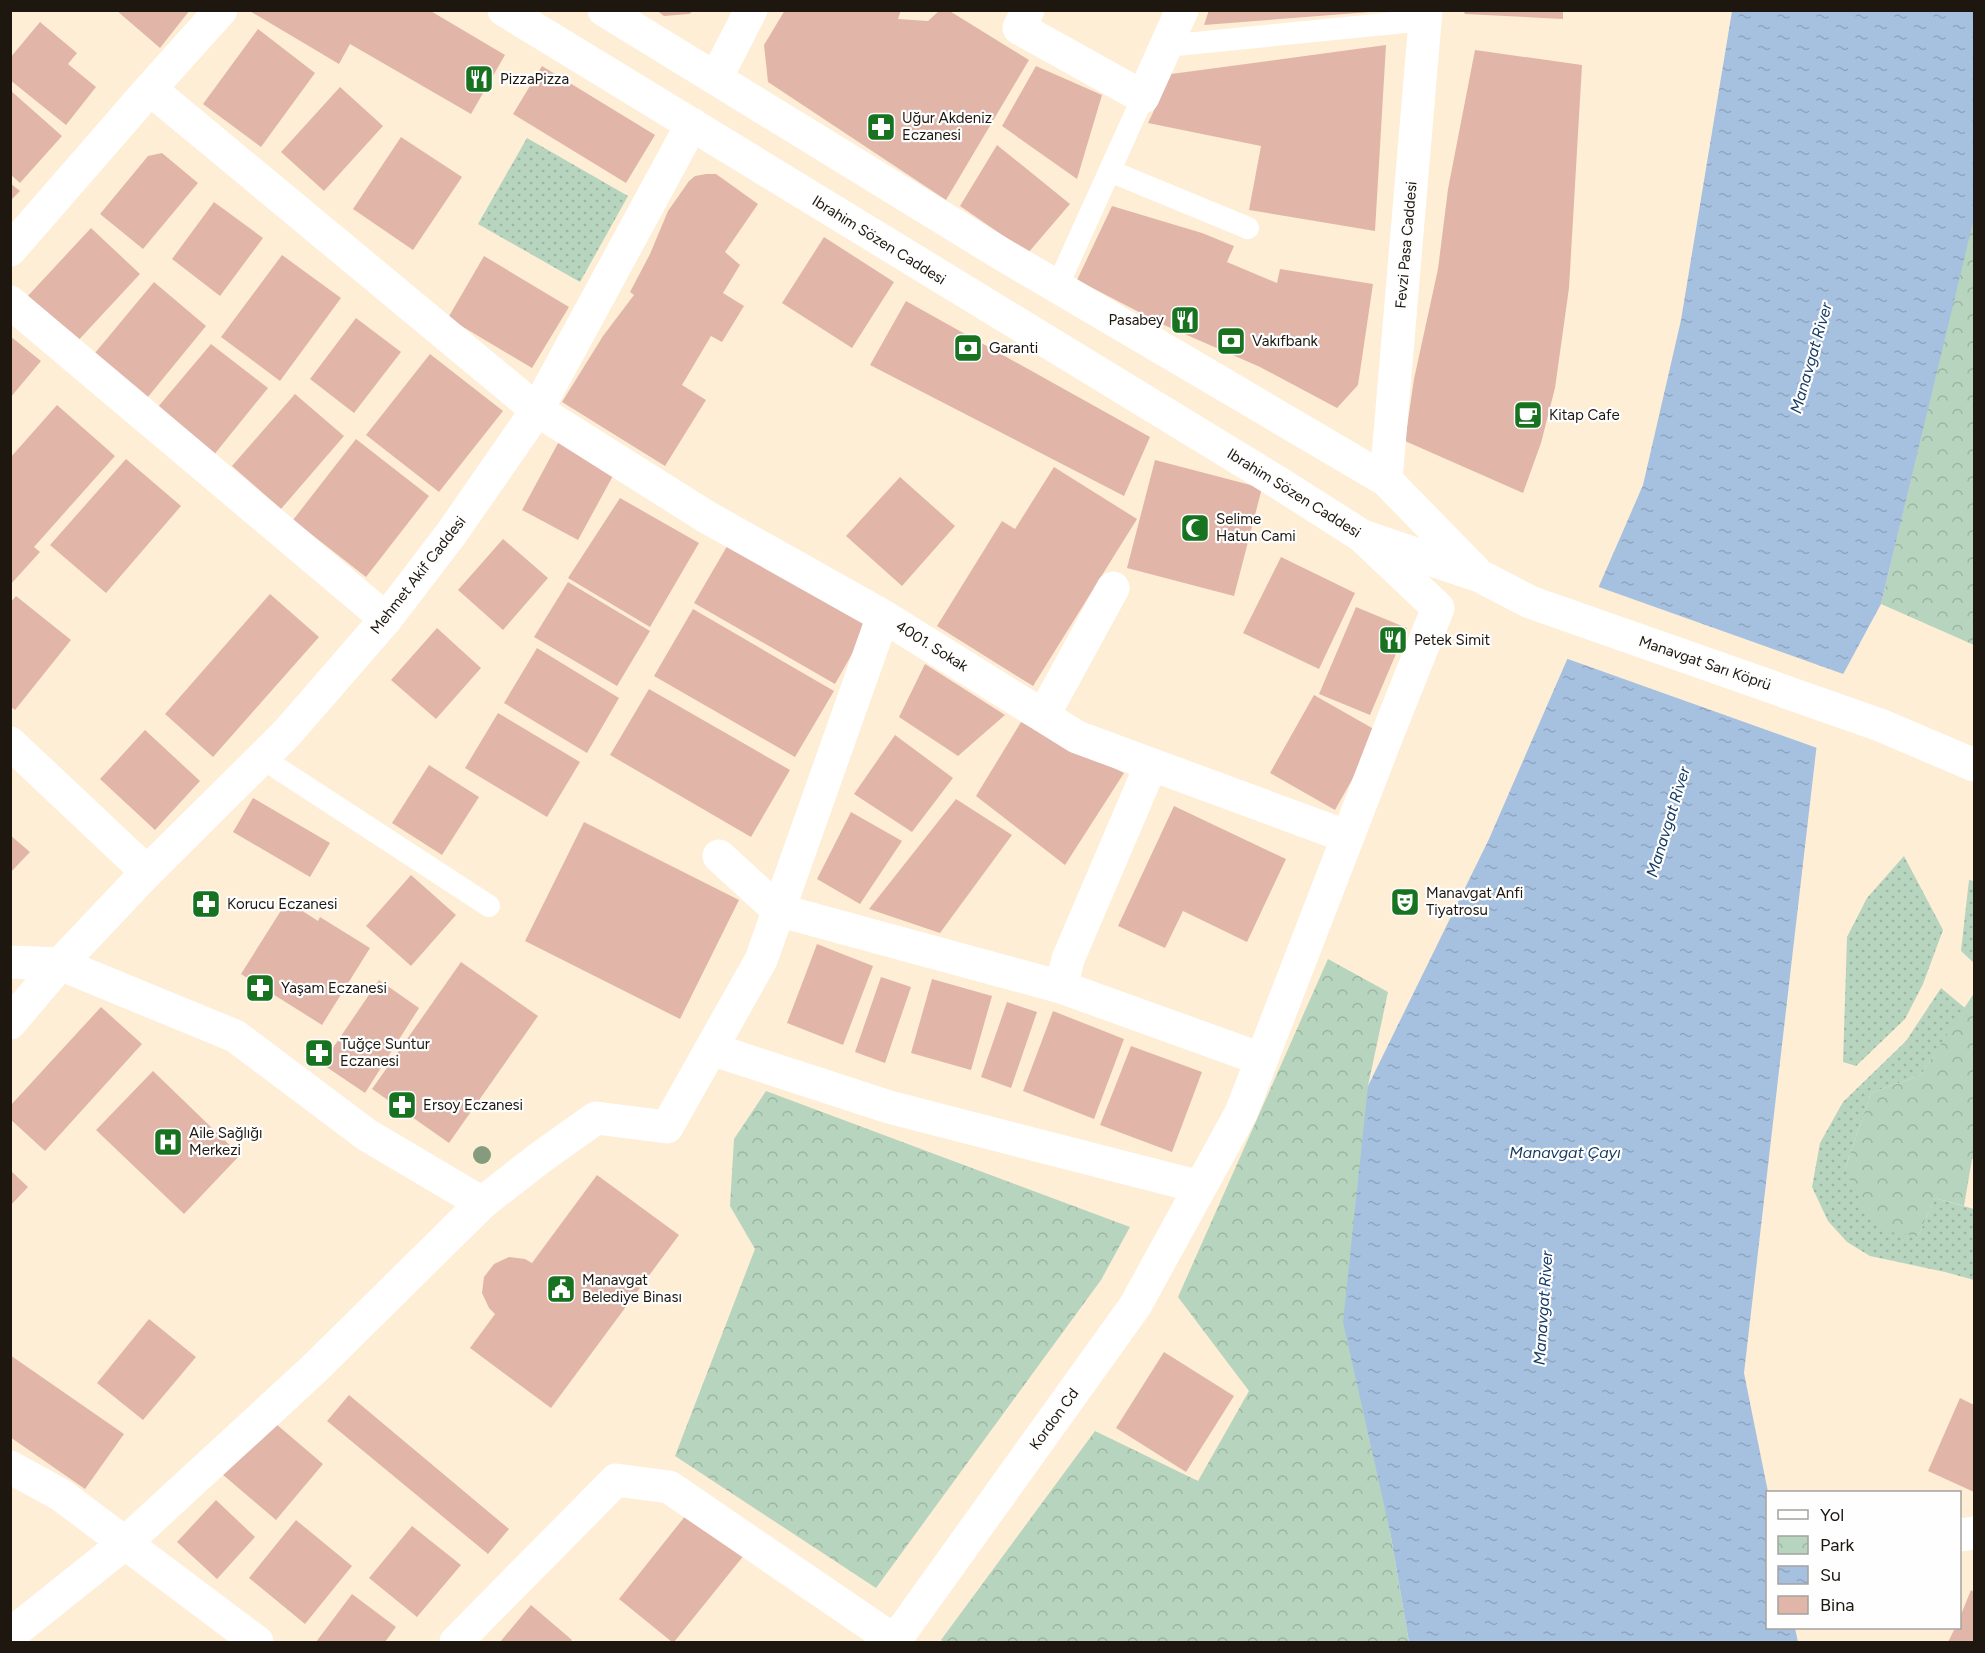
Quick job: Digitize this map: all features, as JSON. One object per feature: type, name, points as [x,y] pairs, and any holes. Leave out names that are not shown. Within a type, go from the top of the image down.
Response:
[{"type":"street","points":[[10,250],[221,10]]},
{"type":"street","name":"Ibrahim Sözen Caddesi","points":[[504,10],[1279,483],[1362,536],[1480,576]]},
{"type":"street","points":[[604,10],[1057,287],[1386,480],[1480,576]]},
{"type":"street","points":[[716,78],[751,10]]},
{"type":"street","points":[[1028,10],[1019,28],[1143,97],[1182,10]]},
{"type":"street","name":"Fevzi Pasa Caddesi","points":[[1386,480],[1426,15]]},
{"type":"street","name":"4001. Sokak","points":[[150,89],[537,410],[705,516],[883,616],[1077,737],[1348,837]]},
{"type":"street","name":"Mehmet Akif Caddesi","points":[[10,1023],[60,964],[147,872],[287,733],[386,619],[451,534],[537,410],[692,124]]},
{"type":"street","points":[[10,302],[386,619]]},
{"type":"street","name":"Kordon Cd","points":[[895,1642],[1135,1306],[1241,1113],[1438,608],[1362,536]]},
{"type":"street","name":"Manavgat Sarı Köprü","points":[[1480,576],[1530,602],[1880,725],[1974,765]]},
{"type":"street","points":[[1043,716],[1113,588]]},
{"type":"street","points":[[10,1635],[125,1543],[314,1369],[482,1203],[541,1157],[596,1118],[667,1127],[761,960],[883,616]]},
{"type":"street","points":[[10,743],[147,872]]},
{"type":"street","points":[[1061,987],[1068,959],[1151,765]]},
{"type":"street","points":[[719,856],[778,910],[1061,987],[1261,1059]]},
{"type":"street","points":[[10,962],[60,964],[235,1036],[367,1135],[482,1203]]},
{"type":"street","points":[[711,1049],[889,1107],[1200,1186]]},
{"type":"street","points":[[10,1467],[61,1495],[257,1642]]},
{"type":"street","points":[[456,1642],[616,1480],[669,1487],[895,1642]]},
{"type":"lane","points":[[1166,46],[1426,15]]},
{"type":"lane","points":[[1057,287],[1143,97]]},
{"type":"lane","points":[[1110,171],[1248,228]]},
{"type":"lane","points":[[262,758],[489,906]]},
{"type":"green space","points":[[527,138],[628,196],[580,282],[478,224]]},
{"type":"green space","points":[[1974,213],[1974,645],[1881,604]]},
{"type":"green space","points":[[1904,856],[1943,930],[1923,984],[1905,1019],[1856,1066],[1843,1062],[1847,937],[1867,898]]},
{"type":"green space","points":[[1969,880],[1974,881],[1974,963],[1961,951]]},
{"type":"green space","points":[[1328,959],[1388,992],[1368,1086],[1390,1531],[1409,1642],[944,1642],[941,1640],[1095,1431],[1198,1481],[1249,1391],[1178,1297]]},
{"type":"green space","points":[[1941,988],[1965,1008],[1921,1075],[1871,1093],[1845,1169],[1918,1236],[1935,1198],[1974,1209],[1974,1280],[1870,1256],[1847,1242],[1828,1221],[1812,1187],[1820,1143],[1843,1102],[1906,1041]]},
{"type":"green space","points":[[1974,993],[1974,1159],[1972,1159],[1964,1206],[1935,1198],[1918,1236],[1890,1232],[1868,1216],[1845,1169],[1871,1093],[1921,1075]]},
{"type":"green space","points":[[766,1091],[1130,1227],[1101,1280],[876,1588],[675,1456],[755,1249],[730,1206],[734,1139]]},
{"type":"water","name":"Manavgat Çayı","points":[[1732,11],[1974,11],[1974,218],[1881,604],[1820,717],[1744,1373],[1768,1491],[1766,1629],[1795,1629],[1798,1642],[1409,1642],[1390,1531],[1343,1322],[1368,1086],[1489,839],[1643,485],[1681,320]]},
{"type":"pier","points":[[1596,586],[1846,675],[1823,718],[1820,749],[1565,658]]},
{"type":"building","points":[[116,10],[190,10],[160,48]]},
{"type":"building","points":[[248,10],[429,10],[505,55],[471,114],[350,44],[339,64]]},
{"type":"building","points":[[656,10],[695,10],[689,14],[664,16]]},
{"type":"building","points":[[785,10],[901,10],[898,19],[928,21],[940,10],[948,10],[1029,60],[946,200],[768,82],[764,45]]},
{"type":"building","points":[[1209,10],[1370,10],[1370,12],[1204,25]]},
{"type":"building","points":[[1463,10],[1563,10],[1563,19],[1465,14]]},
{"type":"building","points":[[40,22],[77,53],[68,64],[96,87],[66,125],[10,80],[10,58]]},
{"type":"building","points":[[258,29],[315,73],[261,147],[203,104]]},
{"type":"building","points":[[1386,45],[1375,231],[1249,210],[1261,146],[1148,123],[1171,74]]},
{"type":"building","points":[[1475,50],[1582,65],[1569,288],[1555,388],[1541,443],[1523,493],[1405,441],[1414,379],[1438,269],[1448,189]]},
{"type":"building","points":[[542,66],[655,135],[626,183],[513,114]]},
{"type":"building","points":[[1036,66],[1102,95],[1077,179],[1002,126]]},
{"type":"building","points":[[340,87],[383,126],[324,191],[281,152]]},
{"type":"building","points":[[10,90],[62,136],[20,183],[10,174]]},
{"type":"building","points":[[401,137],[462,177],[413,250],[353,209]]},
{"type":"building","points":[[997,145],[1070,204],[1028,253],[960,206]]},
{"type":"building","points":[[162,153],[198,183],[143,249],[100,214],[148,156]]},
{"type":"building","points":[[716,174],[758,204],[725,252],[740,265],[723,293],[744,306],[722,342],[711,336],[682,385],[706,400],[665,466],[562,402],[603,336],[634,295],[630,292],[650,254],[668,211],[689,181],[695,176]]},
{"type":"building","points":[[10,183],[20,191],[10,201]]},
{"type":"building","points":[[214,202],[263,238],[220,296],[172,259]]},
{"type":"building","points":[[1112,206],[1202,233],[1234,246],[1227,262],[1277,283],[1280,269],[1373,284],[1358,385],[1337,408],[1260,367],[1164,325],[1077,280]]},
{"type":"building","points":[[91,228],[140,274],[74,345],[25,299]]},
{"type":"building","points":[[824,237],[894,282],[852,348],[782,303]]},
{"type":"building","points":[[282,255],[341,298],[280,381],[221,337]]},
{"type":"building","points":[[484,256],[569,307],[532,368],[448,318]]},
{"type":"building","points":[[154,282],[206,326],[143,403],[90,359]]},
{"type":"building","points":[[906,301],[1150,437],[1124,496],[870,365]]},
{"type":"building","points":[[356,318],[401,352],[354,413],[310,379]]},
{"type":"building","points":[[10,336],[41,361],[10,398]]},
{"type":"building","points":[[211,344],[268,388],[209,461],[152,414]]},
{"type":"building","points":[[430,354],[503,411],[439,492],[366,435]]},
{"type":"building","points":[[295,394],[344,436],[281,509],[232,466]]},
{"type":"building","points":[[57,405],[115,456],[34,547],[40,552],[10,585],[10,458]]},
{"type":"building","points":[[564,432],[620,463],[578,540],[522,510]]},
{"type":"building","points":[[356,439],[429,496],[366,577],[293,520]]},
{"type":"building","points":[[126,459],[181,506],[106,593],[50,545]]},
{"type":"building","name":"Selime Hatun Cami","points":[[1155,460],[1262,488],[1234,596],[1127,568]]},
{"type":"building","points":[[1054,467],[1137,519],[1033,686],[937,626],[1002,521],[1015,529]]},
{"type":"building","points":[[900,477],[955,526],[902,586],[846,536]]},
{"type":"building","points":[[620,498],[699,543],[650,627],[568,578]]},
{"type":"building","points":[[733,536],[873,617],[835,684],[694,603]]},
{"type":"building","points":[[503,539],[548,578],[503,630],[458,590]]},
{"type":"building","points":[[1281,557],[1355,593],[1319,669],[1243,633]]},
{"type":"building","points":[[568,582],[650,631],[617,686],[534,637]]},
{"type":"building","points":[[270,594],[319,637],[213,757],[165,714]]},
{"type":"building","points":[[16,596],[71,640],[15,710],[10,706],[10,603]]},
{"type":"building","points":[[1356,607],[1407,628],[1370,715],[1319,694]]},
{"type":"building","points":[[693,609],[834,691],[795,757],[654,676]]},
{"type":"building","points":[[437,628],[481,668],[436,719],[391,680]]},
{"type":"building","points":[[537,648],[619,698],[587,753],[504,703]]},
{"type":"building","points":[[925,664],[1005,715],[958,756],[899,717]]},
{"type":"building","points":[[649,689],[790,770],[751,837],[610,755]]},
{"type":"building","points":[[1314,695],[1379,732],[1335,810],[1270,773]]},
{"type":"building","points":[[498,713],[580,762],[547,817],[465,768]]},
{"type":"building","points":[[1021,722],[1124,773],[1065,865],[976,796]]},
{"type":"building","points":[[145,730],[200,781],[155,830],[100,779]]},
{"type":"building","points":[[895,735],[953,778],[912,832],[854,794]]},
{"type":"building","points":[[429,765],[479,797],[442,855],[392,823]]},
{"type":"building","points":[[253,798],[330,843],[310,877],[233,832]]},
{"type":"building","points":[[956,799],[1012,835],[940,933],[869,909]]},
{"type":"building","points":[[1174,806],[1286,859],[1247,942],[1183,911],[1165,948],[1118,926]]},
{"type":"building","points":[[851,812],[902,841],[860,904],[817,879]]},
{"type":"building","points":[[584,822],[739,900],[680,1019],[525,941]]},
{"type":"building","points":[[10,835],[30,852],[10,873]]},
{"type":"building","points":[[411,875],[456,915],[411,966],[366,926]]},
{"type":"building","points":[[287,901],[318,921],[320,917],[370,948],[322,1025],[241,974]]},
{"type":"building","points":[[817,944],[873,966],[843,1045],[787,1023]]},
{"type":"building","points":[[461,962],[538,1016],[449,1143],[372,1089]]},
{"type":"building","points":[[881,977],[911,987],[885,1063],[855,1052]]},
{"type":"building","points":[[932,979],[992,996],[971,1070],[911,1053]]},
{"type":"building","points":[[379,980],[419,1008],[365,1093],[322,1064]]},
{"type":"building","points":[[1007,1002],[1037,1012],[1011,1088],[981,1077]]},
{"type":"building","points":[[101,1007],[142,1044],[45,1151],[10,1119],[10,1106]]},
{"type":"building","points":[[1053,1011],[1124,1039],[1094,1119],[1023,1091]]},
{"type":"building","points":[[1131,1046],[1202,1072],[1172,1152],[1100,1125]]},
{"type":"building","name":"Aile Sağlığı Merkezi","points":[[153,1071],[240,1155],[184,1214],[96,1130]]},
{"type":"building","points":[[10,1170],[28,1187],[10,1206]]},
{"type":"building","name":"Manavgat Belediye Binası","points":[[597,1175],[679,1235],[551,1408],[470,1348],[495,1314],[489,1308],[482,1293],[484,1277],[494,1264],[509,1257],[525,1259],[532,1263]]},
{"type":"building","points":[[149,1319],[196,1357],[143,1420],[97,1383]]},
{"type":"building","points":[[1164,1352],[1234,1396],[1186,1472],[1116,1428]]},
{"type":"building","points":[[10,1355],[124,1434],[85,1489],[10,1437]]},
{"type":"building","points":[[349,1395],[509,1529],[488,1554],[327,1421]]},
{"type":"building","points":[[1960,1398],[1974,1405],[1974,1492],[1928,1471]]},
{"type":"building","points":[[269,1418],[323,1464],[276,1520],[222,1474]]},
{"type":"building","points":[[216,1500],[255,1537],[217,1579],[177,1542]]},
{"type":"building","points":[[690,1510],[745,1554],[672,1642],[619,1599]]},
{"type":"building","points":[[296,1520],[352,1566],[305,1624],[249,1578]]},
{"type":"building","points":[[412,1526],[461,1565],[417,1617],[369,1578]]},
{"type":"building","points":[[1971,1590],[1974,1592],[1974,1642],[1948,1642],[1954,1629],[1961,1629],[1961,1615]]},
{"type":"building","points":[[352,1594],[396,1627],[385,1642],[316,1642]]},
{"type":"building","points":[[531,1605],[572,1640],[570,1642],[500,1642]]},
{"type":"place","name":"PizzaPizza","points":[[479,79]]},
{"type":"place","name":"Uğur Akdeniz Eczanesi","points":[[881,127]]},
{"type":"place","name":"Pasabey","points":[[1185,320]]},
{"type":"place","name":"Vakıfbank","points":[[1231,341]]},
{"type":"place","name":"Garanti","points":[[968,348]]},
{"type":"place","name":"Kitap Cafe","points":[[1528,415]]},
{"type":"place","name":"Selime Hatun Cami","points":[[1195,528]]},
{"type":"place","name":"Petek Simit","points":[[1393,640]]},
{"type":"place","name":"Manavgat Anfi Tiyatrosu","points":[[1405,902]]},
{"type":"place","name":"Korucu Eczanesi","points":[[206,904]]},
{"type":"place","name":"Yaşam Eczanesi","points":[[260,988]]},
{"type":"place","name":"Tuğçe Suntur Eczanesi","points":[[319,1053]]},
{"type":"place","name":"Ersoy Eczanesi","points":[[402,1105]]},
{"type":"place","name":"Aile Sağlığı Merkezi","points":[[168,1142]]},
{"type":"place","name":"Manavgat Belediye Binası","points":[[561,1289]]},
{"type":"water label","name":"Manavgat River","points":[[1811,358]]},
{"type":"water label","name":"Manavgat River","points":[[1668,822]]},
{"type":"water label","name":"Manavgat River","points":[[1543,1308]]}]
